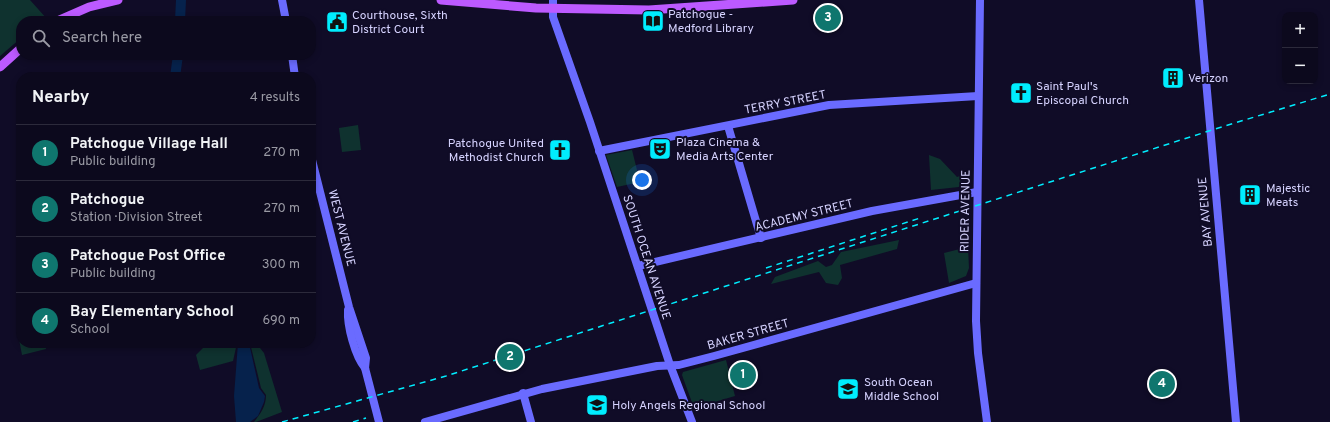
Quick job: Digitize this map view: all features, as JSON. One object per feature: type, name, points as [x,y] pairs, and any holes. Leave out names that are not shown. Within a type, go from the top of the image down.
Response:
[{"type":"main road","points":[[68,16],[88,7],[118,0]]},
{"type":"main road","points":[[441,0],[667,9],[793,0]]},
{"type":"main road","points":[[0,67],[16,53]]},
{"type":"street","points":[[282,0],[285,16]]},
{"type":"street","name":"RIDER AVENUE","points":[[980,0],[976,283],[978,353],[987,422]]},
{"type":"street","name":"BAY AVENUE","points":[[1199,0],[1236,422]]},
{"type":"street","name":"SOUTH OCEAN AVENUE","points":[[553,4],[553,17],[638,266],[670,365],[692,422]]},
{"type":"street","points":[[293,60],[294,72]]},
{"type":"street","name":"TERRY STREET","points":[[599,151],[829,105],[978,96]]},
{"type":"street","points":[[728,126],[761,238]]},
{"type":"street","name":"WEST AVENUE","points":[[316,176],[349,307],[366,358],[365,368],[379,422]]},
{"type":"street","name":"ACADEMY STREET","points":[[638,266],[872,211],[977,192]]},
{"type":"street","name":"BAKER STREET","points":[[425,422],[523,393],[607,375],[670,365],[679,365],[976,283]]},
{"type":"street","points":[[523,393],[531,422]]},
{"type":"green space","points":[[0,0],[30,0],[44,16],[16,16],[16,42],[0,56]]},
{"type":"green space","points":[[358,125],[361,150],[342,152],[339,128]]},
{"type":"green space","points":[[632,150],[640,182],[617,187],[606,155]]},
{"type":"green space","points":[[929,155],[940,159],[957,177],[971,172],[969,183],[959,187],[931,190]]},
{"type":"green space","points":[[899,240],[897,249],[840,265],[842,278],[838,285],[826,283],[819,272],[771,284],[775,277],[818,261],[826,267],[832,265],[841,252]]},
{"type":"green space","points":[[968,247],[969,268],[966,276],[949,283],[944,253]]},
{"type":"green space","points":[[21,348],[46,348],[46,349],[22,355]]},
{"type":"green space","points":[[203,348],[236,348],[233,361],[200,370],[196,355]]},
{"type":"green space","points":[[251,348],[260,348],[264,353],[282,412],[254,422],[259,416],[265,403],[266,395],[261,388]]},
{"type":"green space","points":[[726,360],[735,396],[694,408],[682,375],[683,372]]},
{"type":"water","points":[[238,348],[250,348],[259,388],[265,396],[258,416],[250,422],[236,422],[234,396]]},
{"type":"waterway","points":[[180,16],[181,0]]},
{"type":"waterway","points":[[176,72],[177,60]]},
{"type":"railway","points":[[282,422],[446,376],[1215,129],[1330,94]]},
{"type":"railway","points":[[766,268],[920,218]]},
{"type":"railway","points":[[353,422],[366,418]]},
{"type":"place","name":"Patchogue Post Office","points":[[828,18]]},
{"type":"place","name":"Patchogue - Medford Library","points":[[653,21]]},
{"type":"place","name":"Courthouse, Sixth District Court","points":[[337,22]]},
{"type":"place","name":"Verizon","points":[[1173,78]]},
{"type":"place","name":"Saint Paul's Episcopal Church","points":[[1021,93]]},
{"type":"place","name":"Plaza Cinema & Media Arts Center","points":[[660,149]]},
{"type":"place","name":"Patchogue United Methodist Church","points":[[560,150]]},
{"type":"place","name":"Majestic Meats","points":[[1250,195]]},
{"type":"place","name":"Patchogue","points":[[510,357]]},
{"type":"place","name":"Patchogue Village Hall","points":[[743,375]]},
{"type":"place","name":"Bay Elementary School","points":[[1162,384]]},
{"type":"place","name":"South Ocean Middle School","points":[[848,389]]},
{"type":"place","name":"Holy Angels Regional School","points":[[597,405]]}]
